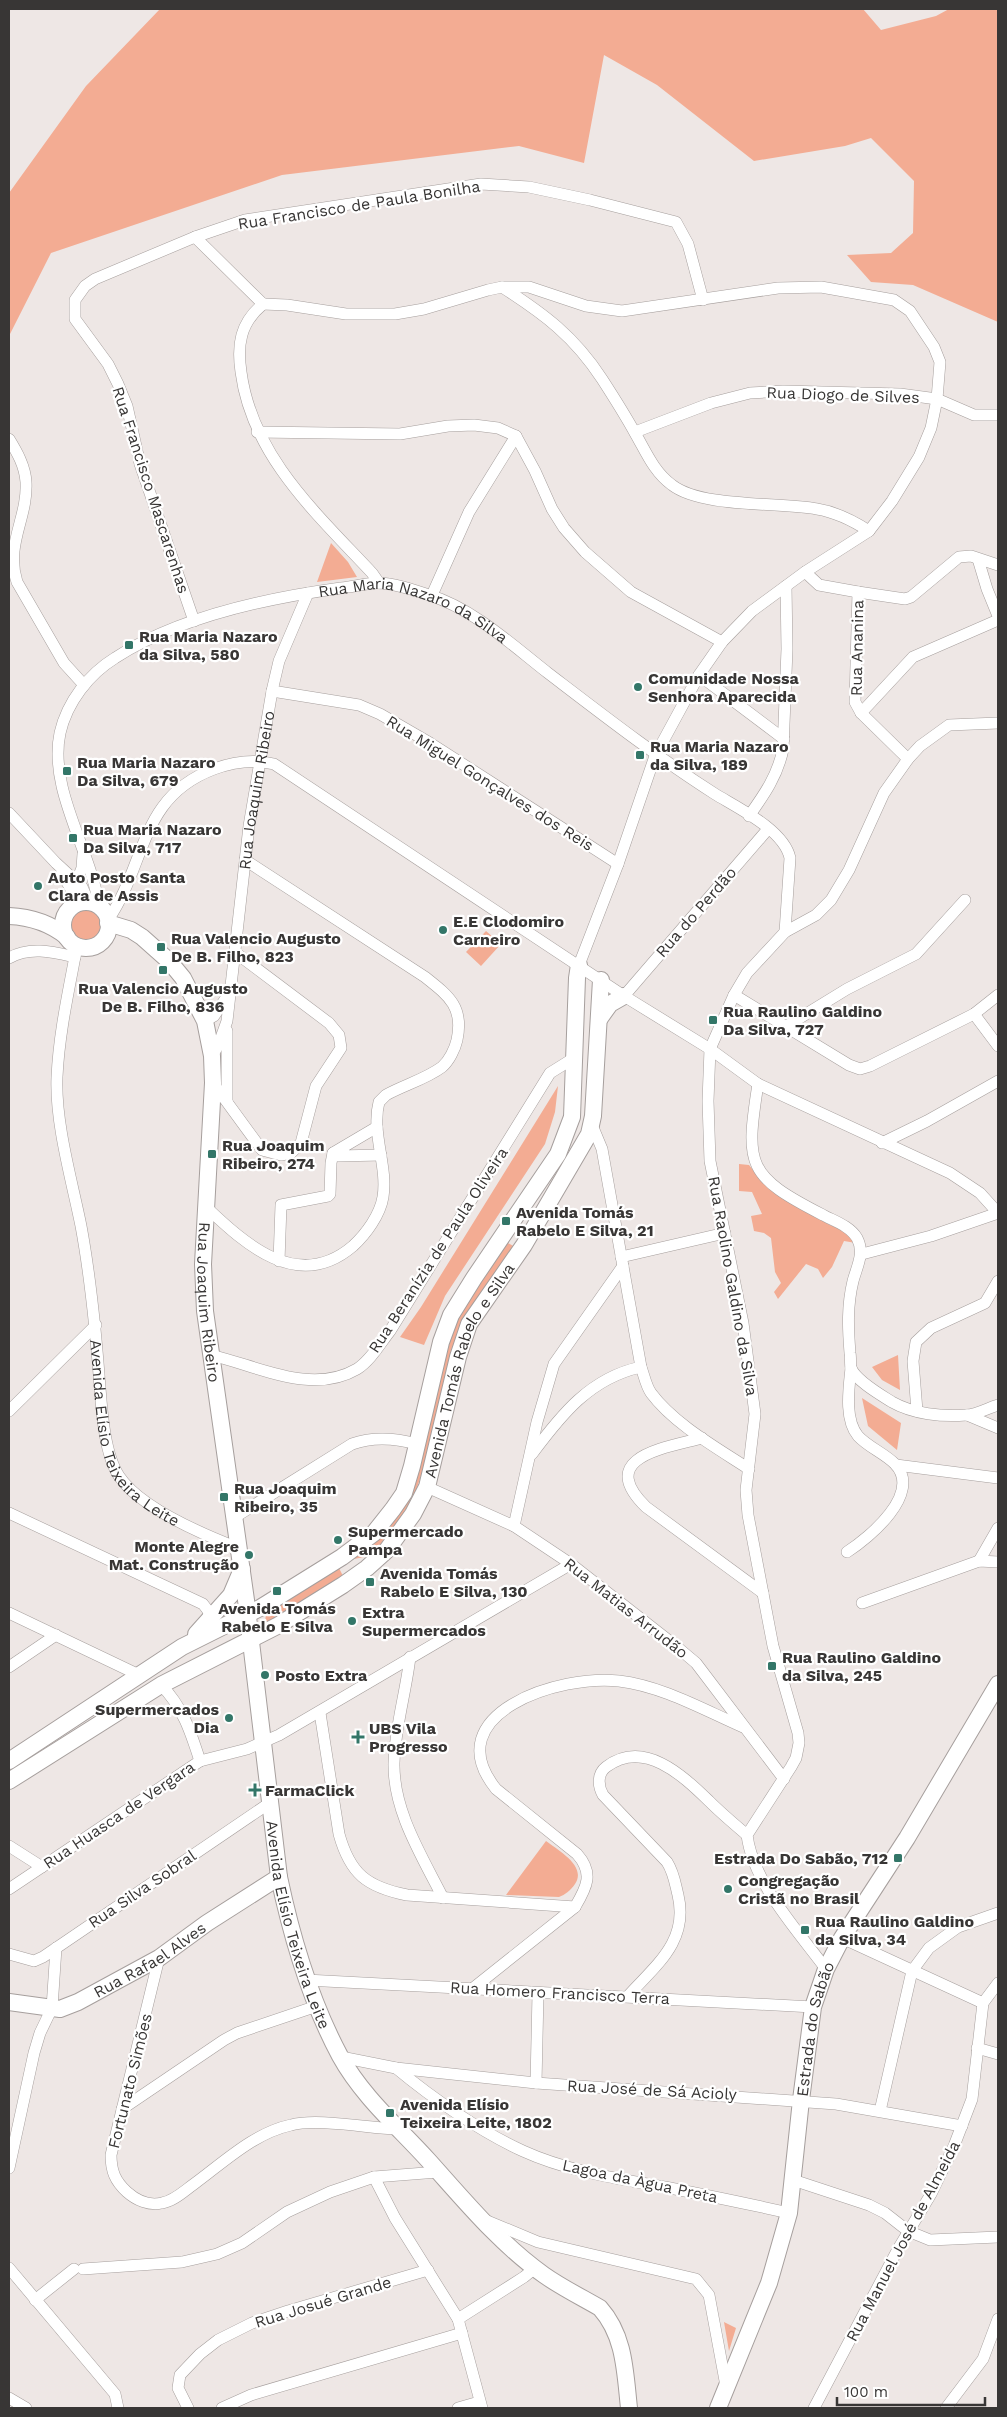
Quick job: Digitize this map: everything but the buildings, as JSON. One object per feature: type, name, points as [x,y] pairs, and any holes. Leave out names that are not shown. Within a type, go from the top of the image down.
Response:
[{"type":"street","name":"Rua Francisco de Paula Bonilha","points":[[74,310],[75,300],[79,291],[95,278],[195,237],[245,220],[481,184],[529,187],[676,222],[688,244],[703,300]]},
{"type":"street","points":[[195,237],[263,304],[287,305],[346,314],[395,314],[424,309],[502,287],[529,287],[586,306],[622,311],[799,286],[852,291],[894,300],[910,311],[934,347],[940,362],[938,399],[931,428],[919,457],[892,501],[869,531],[805,572],[752,610],[722,642],[699,675],[656,756],[618,864],[579,965]]},
{"type":"street","points":[[502,287],[545,315],[580,349],[634,432],[655,470],[673,486],[691,494],[729,502],[817,509],[852,520],[869,531]]},
{"type":"street","points":[[263,304],[245,324],[240,339],[239,356],[243,389],[257,432],[302,499],[372,573],[379,583]]},
{"type":"street","name":"Rua Francisco Mascarenhas","points":[[74,310],[75,319],[80,328],[113,372],[128,406],[140,464],[194,621]]},
{"type":"street","name":"Rua Diogo de Silves","points":[[634,432],[710,403],[750,393],[783,391],[900,394],[938,399],[974,415],[998,415]]},
{"type":"street","points":[[257,432],[400,434],[448,426],[474,425],[498,428],[516,436],[535,470],[552,509],[564,528],[584,552],[631,592],[666,613],[722,642]]},
{"type":"street","points":[[432,595],[469,512],[516,436]]},
{"type":"street","points":[[9,438],[23,467],[26,481],[26,495],[13,549],[15,575],[64,663],[84,685]]},
{"type":"street","name":"Rua Ananina","points":[[908,759],[861,713],[854,697],[858,592],[905,599],[911,597],[959,557],[964,555],[998,565]]},
{"type":"street","points":[[978,559],[986,589],[998,616]]},
{"type":"street","points":[[805,572],[819,585],[858,592]]},
{"type":"street","name":"Rua Maria Nazaro da Silva","points":[[88,909],[94,876],[84,854],[65,797],[58,752],[60,734],[66,714],[84,685],[114,658],[138,645],[194,621],[308,593],[379,583],[432,595],[480,621],[656,756],[768,829],[785,844],[790,858],[785,932]]},
{"type":"street","points":[[749,816],[765,794],[780,763],[784,739],[786,586]]},
{"type":"street","name":"Rua Joaquim Ribeiro","points":[[212,1056],[218,1046],[227,1021],[228,994],[236,952],[245,860],[259,760],[272,691],[279,661],[308,593]]},
{"type":"street","points":[[861,713],[913,657],[998,620]]},
{"type":"street","points":[[699,675],[784,739]]},
{"type":"street","name":"Rua Miguel Gonçalves dos Reis","points":[[272,691],[359,705],[380,714],[430,742],[618,864]]},
{"type":"street","name":"Rua Raolino Galdino da Silva","points":[[747,1835],[796,1758],[799,1743],[791,1705],[773,1646],[748,1515],[746,1490],[755,1414],[752,1382],[710,1161],[708,1101],[710,1049],[734,995],[747,973],[785,932],[816,914],[832,900],[849,870],[884,793],[908,759],[920,746],[950,725],[998,723]]},
{"type":"street","points":[[73,947],[63,927],[88,909],[123,895],[153,820],[166,802],[183,786],[201,775],[225,766],[259,760],[285,770],[624,996],[710,1049],[758,1084],[968,1183],[998,1213],[930,1236],[862,1254]]},
{"type":"street","points":[[9,813],[56,863],[76,881],[103,940]]},
{"type":"street","name":"Rua do Perdão","points":[[624,996],[768,829]]},
{"type":"street","points":[[84,854],[82,868],[76,881],[88,909]]},
{"type":"street","points":[[205,1206],[251,1246],[279,1261],[290,1264],[320,1263],[344,1254],[360,1239],[378,1211],[382,1199],[381,1155],[376,1111],[382,1098],[444,1065],[455,1047],[459,1029],[456,1009],[445,993],[424,976],[245,860]]},
{"type":"street","points":[[56,863],[88,909],[131,930],[169,961],[183,978],[205,1021]]},
{"type":"street","points":[[785,1027],[847,989],[916,954],[965,900]]},
{"type":"street","points":[[12,916],[88,909]]},
{"type":"street","points":[[12,916],[46,923],[56,928],[73,947]]},
{"type":"street","points":[[9,958],[26,952],[91,947],[103,940],[128,939],[151,947]]},
{"type":"street","name":"Avenida Elísio Teixeira Leite","points":[[73,947],[57,1078],[60,1116],[90,1272],[102,1405],[111,1460],[119,1476],[134,1493],[154,1509],[238,1548],[248,1613],[279,1877],[306,1980],[341,2056],[360,2085],[397,2129],[504,2242],[535,2268],[600,2308],[605,2314],[615,2329],[623,2354],[628,2408]]},
{"type":"street","points":[[212,1083],[236,1112],[262,1150],[281,1156],[297,1149],[306,1127],[314,1092],[340,1051],[341,1042],[329,1023],[236,952]]},
{"type":"street","name":"Avenida Tomás Rabelo e Silva","points":[[182,1647],[248,1613],[342,1557],[374,1533],[394,1509],[404,1493],[441,1342],[451,1316],[505,1231],[558,1154],[572,1117],[576,978],[579,965]]},
{"type":"street","name":"Avenida Tomás Rabelo e Silva","points":[[9,1781],[101,1721],[161,1685],[276,1626],[353,1577],[387,1550],[413,1514],[427,1488],[458,1357],[469,1324],[524,1245],[585,1144],[592,1125],[601,980]]},
{"type":"street","name":"Rua Joaquim Ribeiro","points":[[228,994],[214,1016],[205,1021],[212,1056],[204,1236],[205,1311],[238,1548]]},
{"type":"street","points":[[734,995],[839,1060],[860,1068],[870,1066],[974,1014],[998,995]]},
{"type":"street","points":[[600,1018],[610,1004],[624,996]]},
{"type":"street","points":[[974,1014],[998,1046]]},
{"type":"street","points":[[227,1021],[227,1101]]},
{"type":"street","name":"Rua Beranízia de Paula Oliveira","points":[[210,1355],[276,1374],[308,1380],[323,1381],[357,1369],[390,1331],[550,1073],[574,1058]]},
{"type":"street","points":[[882,1143],[927,1121],[998,1081]]},
{"type":"street","points":[[758,1084],[751,1139],[752,1155],[757,1168],[786,1195],[854,1233],[860,1244],[862,1254],[848,1301],[851,1368],[848,1396],[853,1426],[858,1435],[896,1465],[903,1482],[899,1499],[886,1519],[867,1538],[848,1552]]},
{"type":"street","points":[[210,1116],[221,1110],[236,1112]]},
{"type":"street","points":[[592,1125],[602,1149],[640,1367],[650,1391],[661,1404],[702,1438],[749,1469]]},
{"type":"street","points":[[279,1261],[281,1205],[328,1196],[330,1194],[331,1163],[335,1150],[377,1127]]},
{"type":"street","points":[[333,1153],[338,1156],[381,1155]]},
{"type":"street","points":[[204,1236],[226,1226]]},
{"type":"street","points":[[505,1231],[524,1245]]},
{"type":"street","points":[[514,1526],[539,1412],[554,1364],[622,1262],[725,1233]]},
{"type":"street","points":[[917,1411],[912,1361],[916,1342],[932,1328],[985,1303],[998,1281]]},
{"type":"street","points":[[9,1411],[96,1325]]},
{"type":"street","points":[[530,1458],[567,1410],[590,1388],[615,1374],[640,1367]]},
{"type":"street","points":[[851,1368],[865,1384],[895,1403],[917,1411],[967,1415],[998,1428]]},
{"type":"street","points":[[967,1415],[998,1405]]},
{"type":"street","points":[[702,1438],[641,1456],[631,1465],[628,1472],[630,1485],[636,1497],[646,1507],[763,1593]]},
{"type":"street","points":[[234,1517],[352,1444],[367,1439],[403,1440],[417,1444]]},
{"type":"street","points":[[896,1465],[998,1478]]},
{"type":"street","name":"Rua Matias Arrudão","points":[[427,1488],[514,1526],[571,1564],[696,1663],[784,1778]]},
{"type":"street","points":[[9,1513],[203,1604],[208,1612],[206,1624]]},
{"type":"street","points":[[979,1561],[998,1528]]},
{"type":"street","points":[[342,1557],[353,1577]]},
{"type":"street","points":[[862,1603],[979,1561],[998,1562]]},
{"type":"street","name":"Rua Huasca de Vergara","points":[[9,1889],[200,1761],[263,1743],[320,1713],[410,1657],[571,1564]]},
{"type":"street","points":[[9,1761],[182,1647],[206,1624],[231,1595],[242,1569]]},
{"type":"street","points":[[9,1613],[139,1675]]},
{"type":"street","points":[[9,1667],[56,1635]]},
{"type":"street","points":[[410,1657],[395,1753],[397,1792],[403,1813],[444,1898]]},
{"type":"street","points":[[472,1989],[575,1907],[584,1893],[588,1878],[588,1870],[585,1863],[577,1854],[496,1789],[483,1768],[480,1756],[484,1732],[493,1719],[513,1702],[542,1691],[585,1680],[600,1679],[642,1685],[689,1703],[744,1728]]},
{"type":"street","name":"Estrada do Sabão","points":[[718,2408],[769,2283],[789,2213],[800,2100],[814,2007],[826,1969],[842,1938],[907,1838],[998,1684]]},
{"type":"street","points":[[161,1685],[180,1708],[188,1724],[200,1761]]},
{"type":"street","points":[[96,1704],[96,1714],[101,1721]]},
{"type":"street","points":[[320,1713],[339,1834],[344,1854],[352,1867],[371,1884],[390,1891],[444,1898],[575,1907]]},
{"type":"street","points":[[628,1996],[672,1944],[681,1923],[681,1906],[674,1875],[667,1862],[603,1795],[599,1782],[603,1770],[614,1762],[629,1758],[646,1757],[659,1762],[691,1782],[747,1835],[748,1848],[764,1882],[826,1969]]},
{"type":"street","name":"Rua Silva Sobral","points":[[9,1954],[34,1961],[43,1958],[271,1802]]},
{"type":"street","points":[[9,1846],[42,1867]]},
{"type":"street","name":"Rua Rafael Alves","points":[[9,2002],[52,2008],[66,2007],[78,2002],[159,1958],[207,1923],[279,1877]]},
{"type":"street","points":[[880,2111],[912,1971],[929,1948],[951,1932],[977,1919],[998,1913]]},
{"type":"street","points":[[842,1938],[983,2003]]},
{"type":"street","points":[[9,2168],[13,2128],[40,2033],[52,2008],[56,1948]]},
{"type":"street","name":"Fortunato Simões","points":[[159,1958],[111,2155],[114,2175],[130,2195],[141,2202],[161,2203],[182,2192],[259,2137],[284,2127],[302,2123],[397,2129]]},
{"type":"street","name":"Rua Homero Francisco Terra","points":[[306,1980],[538,1994],[628,1996],[814,2007]]},
{"type":"street","name":"Rua Manuel José de Almeida","points":[[814,2408],[908,2232],[931,2194],[962,2126],[972,2099],[983,2003],[998,1983]]},
{"type":"street","points":[[536,2083],[538,1994]]},
{"type":"street","points":[[122,2109],[231,2036],[317,2006]]},
{"type":"street","points":[[977,2048],[998,2054]]},
{"type":"street","name":"Rua José de Sá Acioly","points":[[341,2056],[396,2068],[536,2083],[800,2100],[880,2111],[962,2126]]},
{"type":"street","name":"Lagoa da Àgua Preta","points":[[396,2068],[420,2088],[501,2140],[524,2152],[577,2170],[789,2213]]},
{"type":"street","points":[[36,2300],[79,2269],[182,2262],[217,2254],[242,2243],[266,2224],[292,2209],[330,2192],[374,2177],[438,2172]]},
{"type":"street","points":[[374,2177],[395,2218],[458,2319],[481,2405],[458,2408]]},
{"type":"street","points":[[793,2180],[869,2205],[885,2213],[908,2232],[930,2240],[998,2237]]},
{"type":"street","points":[[484,2219],[538,2242],[696,2279],[708,2295],[726,2386]]},
{"type":"street","points":[[9,2268],[115,2394],[118,2408]]},
{"type":"street","points":[[458,2319],[500,2293],[535,2268]]},
{"type":"street","name":"Rua Josué Grande","points":[[188,2408],[178,2388],[180,2375],[200,2354],[218,2340],[252,2323],[288,2310],[428,2270]]},
{"type":"street","points":[[946,2408],[992,2351],[998,2319]]},
{"type":"street","points":[[222,2408],[251,2395],[462,2332]]},
{"type":"street","points":[[9,2398],[26,2408]]},
{"type":"shaded area","points":[[160,9],[863,9],[881,30],[936,16],[949,9],[998,9],[998,322],[913,285],[871,282],[847,255],[891,253],[913,233],[914,181],[871,138],[845,146],[754,161],[657,85],[604,55],[584,163],[519,146],[282,175],[51,253],[9,336],[9,193],[86,86]]},
{"type":"shaded area","points":[[331,543],[348,562],[357,577],[317,582]]},
{"type":"shaded area","points":[[86,906],[93,907],[99,911],[103,917],[103,931],[99,937],[93,941],[86,942],[79,941],[73,937],[69,931],[68,924],[69,917],[73,911],[79,907]]},
{"type":"shaded area","points":[[486,931],[501,944],[481,966],[466,952]]},
{"type":"shaded area","points":[[558,1086],[555,1112],[545,1144],[445,1296],[424,1345],[400,1337],[421,1307]]},
{"type":"shaded area","points":[[739,1164],[749,1165],[758,1176],[798,1207],[841,1229],[856,1243],[844,1241],[832,1267],[823,1278],[818,1269],[806,1264],[778,1299],[774,1292],[781,1283],[775,1272],[771,1238],[764,1233],[754,1231],[751,1216],[762,1214],[752,1192],[739,1191]]},
{"type":"shaded area","points":[[506,1242],[515,1247],[488,1284],[414,1496],[383,1545],[369,1556],[354,1559],[389,1525],[433,1406],[451,1337],[462,1310]]},
{"type":"shaded area","points":[[898,1355],[900,1390],[882,1380],[872,1367]]},
{"type":"shaded area","points":[[862,1398],[901,1423],[897,1450],[868,1426]]},
{"type":"shaded area","points":[[338,1566],[343,1576],[265,1624],[266,1613]]},
{"type":"shaded area","points":[[546,1841],[575,1865],[578,1877],[575,1884],[566,1894],[559,1897],[506,1895]]},
{"type":"shaded area","points":[[724,2322],[736,2328],[729,2351]]},
{"type":"place","name":"Rua Maria Nazaro da Silva, 580","points":[[129,645]]},
{"type":"place","name":"Comunidade Nossa Senhora Aparecida","points":[[638,687]]},
{"type":"place","name":"Rua Maria Nazaro da Silva, 189","points":[[640,755]]},
{"type":"place","name":"Rua Maria Nazaro Da Silva, 679","points":[[67,771]]},
{"type":"place","name":"Rua Maria Nazaro Da Silva, 717","points":[[73,838]]},
{"type":"place","name":"Auto Posto Santa Clara de Assis","points":[[38,886]]},
{"type":"place","name":"E.E Clodomiro Carneiro","points":[[443,930]]},
{"type":"place","name":"Rua Valencio Augusto De B. Filho, 823","points":[[161,947]]},
{"type":"place","name":"Rua Valencio Augusto De B. Filho, 836","points":[[163,970]]},
{"type":"place","name":"Rua Raulino Galdino Da Silva, 727","points":[[713,1020]]},
{"type":"place","name":"Rua Joaquim Ribeiro, 274","points":[[212,1154]]},
{"type":"place","name":"Avenida Tomás Rabelo E Silva, 21","points":[[506,1221]]},
{"type":"place","name":"Rua Joaquim Ribeiro, 35","points":[[224,1497]]},
{"type":"place","name":"Supermercado Pampa","points":[[338,1540]]},
{"type":"place","name":"Monte Alegre Mat. Construção","points":[[249,1555]]},
{"type":"place","name":"Avenida Tomás Rabelo E Silva, 130","points":[[370,1582]]},
{"type":"place","name":"Avenida Tomás Rabelo E Silva","points":[[277,1591]]},
{"type":"place","name":"Extra Supermercados","points":[[352,1621]]},
{"type":"place","name":"Rua Raulino Galdino da Silva, 245","points":[[772,1666]]},
{"type":"place","name":"Posto Extra","points":[[265,1675]]},
{"type":"place","name":"Supermercados Dia","points":[[229,1718]]},
{"type":"place","name":"UBS Vila Progresso","points":[[358,1737]]},
{"type":"place","name":"FarmaClick","points":[[255,1790]]},
{"type":"place","name":"Estrada Do Sabão, 712","points":[[898,1858]]},
{"type":"place","name":"Congregação Cristã no Brasil","points":[[728,1889]]},
{"type":"place","name":"Rua Raulino Galdino da Silva, 34","points":[[805,1930]]},
{"type":"place","name":"Avenida Elísio Teixeira Leite, 1802","points":[[390,2113]]}]
